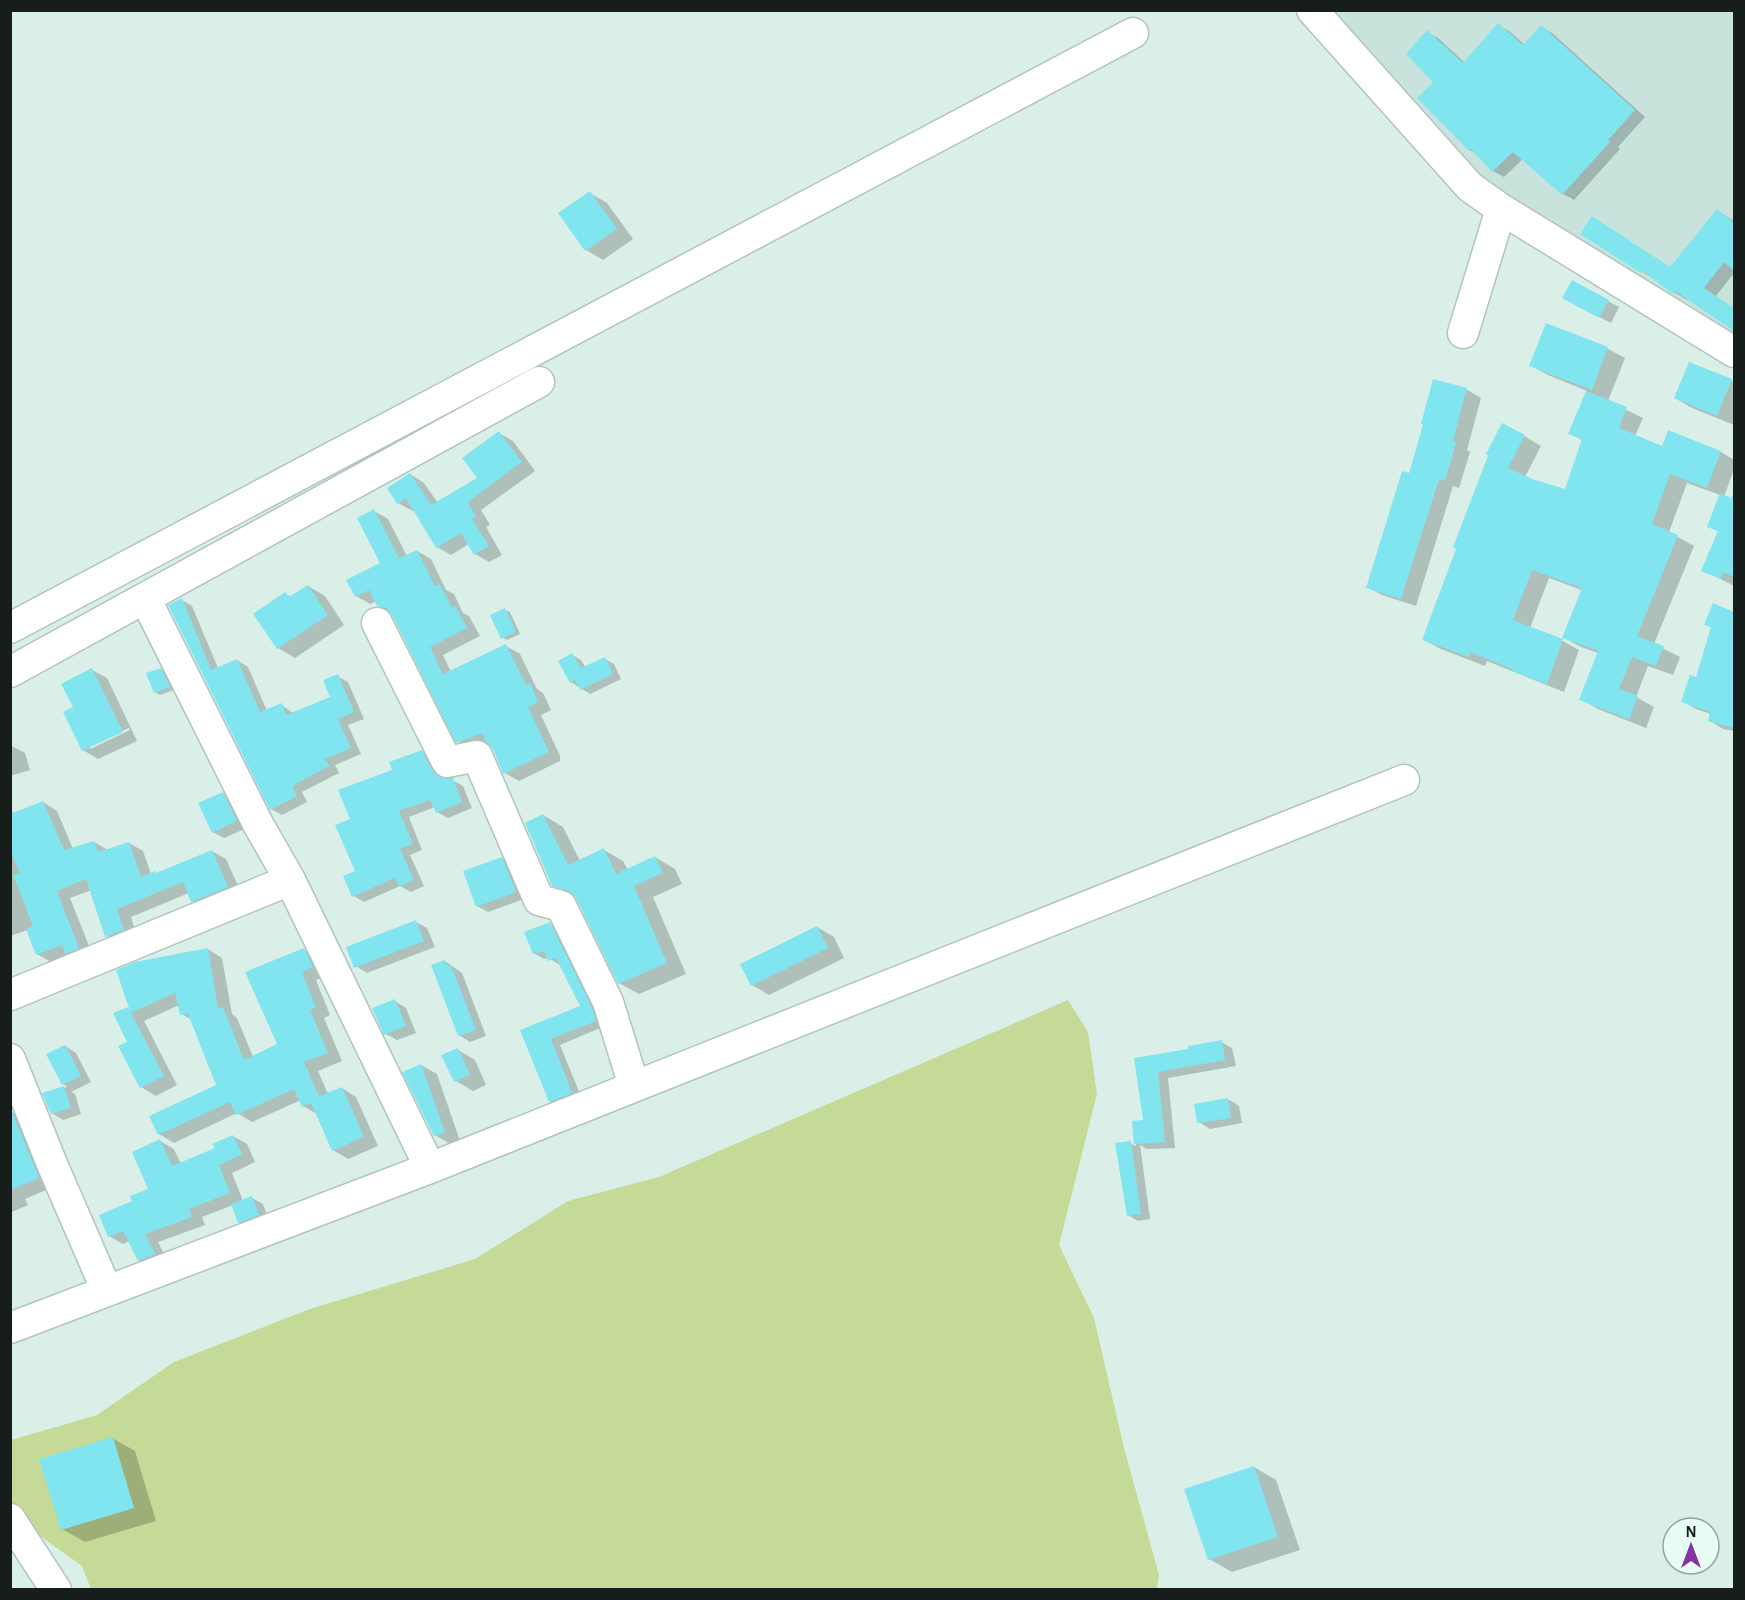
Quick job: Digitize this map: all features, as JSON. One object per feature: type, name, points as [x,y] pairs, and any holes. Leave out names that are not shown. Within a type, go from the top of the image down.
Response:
[{"type":"street","points":[[1312,10],[1470,187],[1501,209],[1734,352]]},
{"type":"street","points":[[10,628],[1134,33]]},
{"type":"street","points":[[1463,333],[1501,209]]},
{"type":"street","points":[[10,672],[539,382]]},
{"type":"street","points":[[145,598],[258,824],[290,880],[430,1168]]},
{"type":"street","points":[[377,623],[412,688],[421,712],[447,762],[477,756],[539,900],[561,906],[608,1002],[634,1086]]},
{"type":"street","points":[[10,1328],[430,1168],[1404,780]]},
{"type":"street","points":[[10,995],[290,880]]},
{"type":"street","points":[[10,1059],[107,1291]]},
{"type":"street","points":[[10,1519],[56,1590]]},
{"type":"shaded area","points":[[1333,11],[1734,11],[1734,337],[1485,187]]},
{"type":"green space","points":[[1068,1000],[1088,1032],[1097,1094],[1059,1245],[1094,1318],[1124,1448],[1159,1575],[1157,1589],[91,1589],[82,1566],[11,1515],[11,1440],[97,1415],[174,1362],[310,1309],[475,1259],[568,1201],[659,1177]]},
{"type":"building","points":[[1498,23],[1523,45],[1541,25],[1635,110],[1608,140],[1610,142],[1562,195],[1513,152],[1492,172],[1417,98],[1433,82],[1406,54],[1427,30],[1463,63]]},
{"type":"building","points":[[590,191],[617,229],[585,251],[558,213]]},
{"type":"building","points":[[1717,209],[1734,223],[1734,271],[1724,262],[1704,288],[1734,308],[1734,331],[1675,291],[1673,294],[1643,271],[1641,273],[1580,234],[1592,216],[1670,267]]},
{"type":"building","points":[[1572,280],[1609,300],[1599,318],[1562,298]]},
{"type":"building","points":[[1546,323],[1608,347],[1592,390],[1529,366]]},
{"type":"building","points":[[1689,362],[1732,379],[1717,416],[1674,398]]},
{"type":"building","points":[[1433,379],[1467,388],[1445,481],[1439,479],[1401,599],[1366,588],[1402,471],[1409,473]]},
{"type":"building","points":[[1586,391],[1627,407],[1619,428],[1662,446],[1668,430],[1721,451],[1707,488],[1670,474],[1652,524],[1678,535],[1637,636],[1664,646],[1656,666],[1632,657],[1619,689],[1638,696],[1629,719],[1579,700],[1598,651],[1562,638],[1582,588],[1532,570],[1513,620],[1563,639],[1547,684],[1511,671],[1512,669],[1470,652],[1469,657],[1422,640],[1456,549],[1453,547],[1488,456],[1486,454],[1502,423],[1525,435],[1508,468],[1532,479],[1565,489],[1582,439],[1568,434]]},
{"type":"building","points":[[499,431],[522,462],[468,502],[476,517],[472,519],[489,546],[474,555],[461,533],[436,548],[406,498],[397,504],[387,488],[410,473],[431,505],[477,478],[462,458]]},
{"type":"building","points":[[1734,492],[1734,577],[1723,572],[1721,579],[1701,571],[1718,531],[1707,527],[1720,493],[1731,498]]},
{"type":"building","points":[[374,509],[399,558],[417,550],[435,586],[440,584],[452,608],[455,606],[467,628],[430,647],[443,674],[506,644],[526,685],[530,683],[538,702],[528,707],[549,752],[503,774],[493,749],[486,742],[482,733],[456,743],[392,615],[386,608],[377,606],[369,590],[355,597],[346,580],[380,563],[357,518]]},
{"type":"building","points":[[308,585],[328,615],[277,649],[253,614],[285,592],[289,597]]},
{"type":"building","points":[[182,598],[211,670],[237,659],[260,712],[282,703],[286,715],[330,697],[323,680],[338,674],[354,712],[338,719],[351,748],[325,759],[329,766],[292,786],[297,796],[270,810],[168,605]]},
{"type":"building","points":[[1713,603],[1734,612],[1734,728],[1708,721],[1710,712],[1681,702],[1690,675],[1696,677],[1711,627],[1704,625]]},
{"type":"building","points":[[505,608],[516,632],[501,639],[490,615]]},
{"type":"building","points":[[572,653],[581,668],[605,657],[613,674],[580,690],[575,680],[570,683],[558,661]]},
{"type":"building","points":[[92,668],[123,732],[82,751],[63,712],[73,707],[61,684]]},
{"type":"building","points":[[161,668],[170,687],[154,693],[146,673]]},
{"type":"building","points":[[422,750],[432,770],[439,777],[453,778],[462,802],[436,813],[430,800],[399,811],[413,844],[400,849],[414,880],[399,887],[395,878],[352,897],[343,876],[355,871],[335,825],[350,819],[338,790],[392,770],[389,762]]},
{"type":"building","points":[[223,792],[237,821],[212,833],[198,803]]},
{"type":"building","points":[[43,801],[64,850],[94,841],[98,852],[129,842],[141,877],[212,850],[228,887],[191,902],[183,882],[117,909],[124,930],[105,937],[86,879],[57,891],[79,948],[65,954],[62,945],[36,955],[26,929],[33,926],[13,875],[20,873],[10,851],[10,814]]},
{"type":"building","points":[[543,814],[568,865],[604,848],[616,874],[655,856],[663,873],[634,886],[667,963],[618,984],[576,898],[566,890],[552,886],[525,823]]},
{"type":"building","points":[[502,857],[516,892],[476,907],[463,871]]},
{"type":"building","points":[[416,920],[424,941],[354,968],[346,947]]},
{"type":"building","points":[[550,922],[592,1008],[596,1021],[551,1039],[572,1093],[549,1102],[520,1030],[580,1006],[556,958],[548,961],[544,951],[533,954],[524,932]]},
{"type":"building","points":[[817,926],[828,948],[751,986],[740,964]]},
{"type":"building","points":[[208,948],[218,1009],[223,1007],[244,1060],[277,1044],[245,972],[304,948],[313,967],[302,972],[316,1007],[310,1010],[328,1053],[304,1062],[319,1096],[342,1087],[364,1137],[332,1151],[311,1103],[302,1107],[294,1089],[236,1115],[230,1102],[158,1135],[149,1116],[216,1085],[188,1014],[180,1015],[175,993],[131,1013],[164,1076],[140,1088],[118,1046],[127,1042],[113,1013],[128,1007],[130,1011],[116,970],[135,962]]},
{"type":"building","points":[[445,960],[448,966],[451,965],[476,1030],[458,1036],[431,965]]},
{"type":"building","points":[[395,999],[406,1026],[384,1035],[372,1008]]},
{"type":"building","points":[[1222,1040],[1225,1060],[1158,1072],[1165,1142],[1134,1144],[1132,1121],[1143,1120],[1134,1058],[1188,1049],[1188,1046]]},
{"type":"building","points":[[65,1045],[81,1076],[62,1085],[46,1054]]},
{"type":"building","points":[[458,1048],[470,1075],[454,1082],[441,1055]]},
{"type":"building","points":[[421,1064],[445,1132],[434,1136],[402,1072]]},
{"type":"building","points":[[64,1086],[71,1108],[51,1114],[42,1093]]},
{"type":"building","points":[[1228,1098],[1231,1118],[1197,1123],[1194,1104]]},
{"type":"building","points":[[10,1107],[39,1178],[10,1190]]},
{"type":"building","points":[[233,1135],[242,1154],[219,1165],[230,1193],[189,1209],[192,1217],[145,1234],[155,1254],[138,1261],[123,1231],[108,1237],[99,1215],[132,1201],[130,1196],[148,1189],[132,1152],[160,1139],[172,1166],[215,1148],[212,1144]]},
{"type":"building","points":[[1131,1141],[1141,1214],[1127,1216],[1115,1143]]},
{"type":"building","points":[[252,1196],[259,1215],[238,1223],[231,1204]]},
{"type":"building","points":[[113,1437],[134,1508],[61,1530],[39,1459]]},
{"type":"building","points":[[1254,1466],[1278,1537],[1208,1560],[1184,1489]]}]
